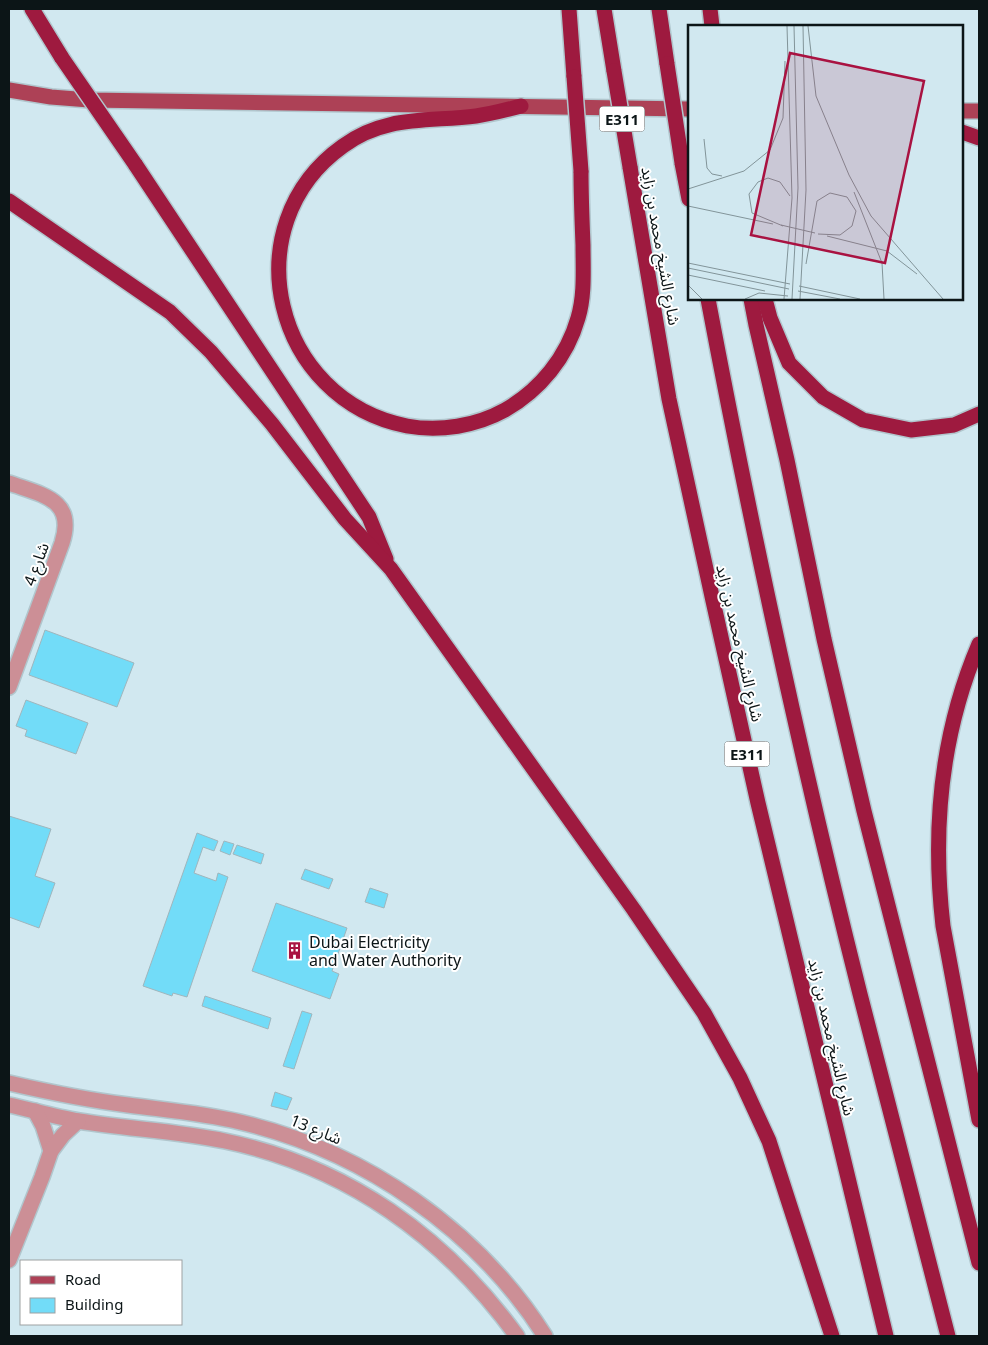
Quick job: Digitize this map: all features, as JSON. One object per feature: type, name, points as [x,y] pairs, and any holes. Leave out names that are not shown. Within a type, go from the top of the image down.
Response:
[{"type":"highway","points":[[32,9],[62,58],[135,164],[368,517],[391,569]]},
{"type":"highway","points":[[521,106],[497,113],[474,116],[405,120],[383,126],[350,141],[327,158],[312,174],[290,211],[279,253],[281,300],[288,324],[298,347],[312,368],[329,387],[371,415],[394,423],[420,428],[439,428],[478,421],[498,414],[534,390],[561,356],[572,338],[579,317],[583,275],[581,171],[569,9]]},
{"type":"highway","name":"شارع الشيخ محمد بن زايد","points":[[604,9],[669,399],[710,592],[886,1336]]},
{"type":"highway","points":[[659,9],[688,194]]},
{"type":"highway","points":[[710,9],[712,25]]},
{"type":"highway","points":[[963,132],[979,138]]},
{"type":"highway","points":[[9,202],[170,312],[184,325],[211,352],[272,424],[345,519],[391,569],[628,902],[704,1013],[740,1078],[769,1141],[832,1336]]},
{"type":"highway","points":[[708,300],[727,400],[813,795],[859,992],[948,1336]]},
{"type":"highway","points":[[751,300],[824,639],[864,812],[979,1264]]},
{"type":"highway","points":[[765,300],[770,318],[789,363],[823,397],[863,420],[911,430],[954,425],[979,414]]},
{"type":"highway","points":[[979,644],[965,681],[950,733],[941,786],[938,842],[943,926],[979,1120]]},
{"type":"main road","points":[[9,90],[51,97],[89,100],[688,109]]},
{"type":"main road","points":[[963,111],[979,111]]},
{"type":"street","name":"شارع 4","points":[[9,483],[56,502],[63,510],[66,532],[9,687]]},
{"type":"street","name":"شارع 13","points":[[9,1083],[89,1099],[191,1112],[240,1122],[297,1138],[340,1157],[405,1194],[463,1239],[504,1282],[545,1336]]},
{"type":"street","points":[[9,1105],[78,1121],[226,1141],[266,1151],[305,1164],[378,1202],[404,1220],[442,1251],[477,1285],[517,1336]]},
{"type":"street","points":[[35,1111],[46,1134],[51,1151]]},
{"type":"street","points":[[9,1260],[51,1151],[63,1135],[78,1121]]},
{"type":"building","points":[[45,630],[134,663],[117,707],[29,675]]},
{"type":"building","points":[[26,700],[88,723],[76,754],[25,736],[27,730],[16,726]]},
{"type":"building","points":[[9,816],[51,829],[35,876],[55,883],[39,928],[9,917]]},
{"type":"building","points":[[197,833],[218,841],[214,851],[203,847],[194,873],[216,881],[218,873],[228,877],[187,997],[173,993],[172,996],[143,986]]},
{"type":"building","points":[[224,841],[234,844],[230,855],[220,851]]},
{"type":"building","points":[[237,845],[264,854],[261,864],[233,854]]},
{"type":"building","points":[[305,869],[333,879],[329,889],[301,879]]},
{"type":"building","points":[[370,888],[388,894],[384,908],[365,902]]},
{"type":"building","name":"Dubai Electricity and Water Authority","points":[[276,903],[347,928],[332,971],[339,974],[330,999],[252,971]]},
{"type":"building","points":[[205,996],[271,1018],[268,1029],[202,1006]]},
{"type":"building","points":[[302,1011],[312,1014],[294,1069],[283,1066]]},
{"type":"building","points":[[275,1092],[292,1098],[287,1110],[271,1106]]},
{"type":"place","name":"Dubai Electricity and Water Authority","points":[[295,951]]}]
